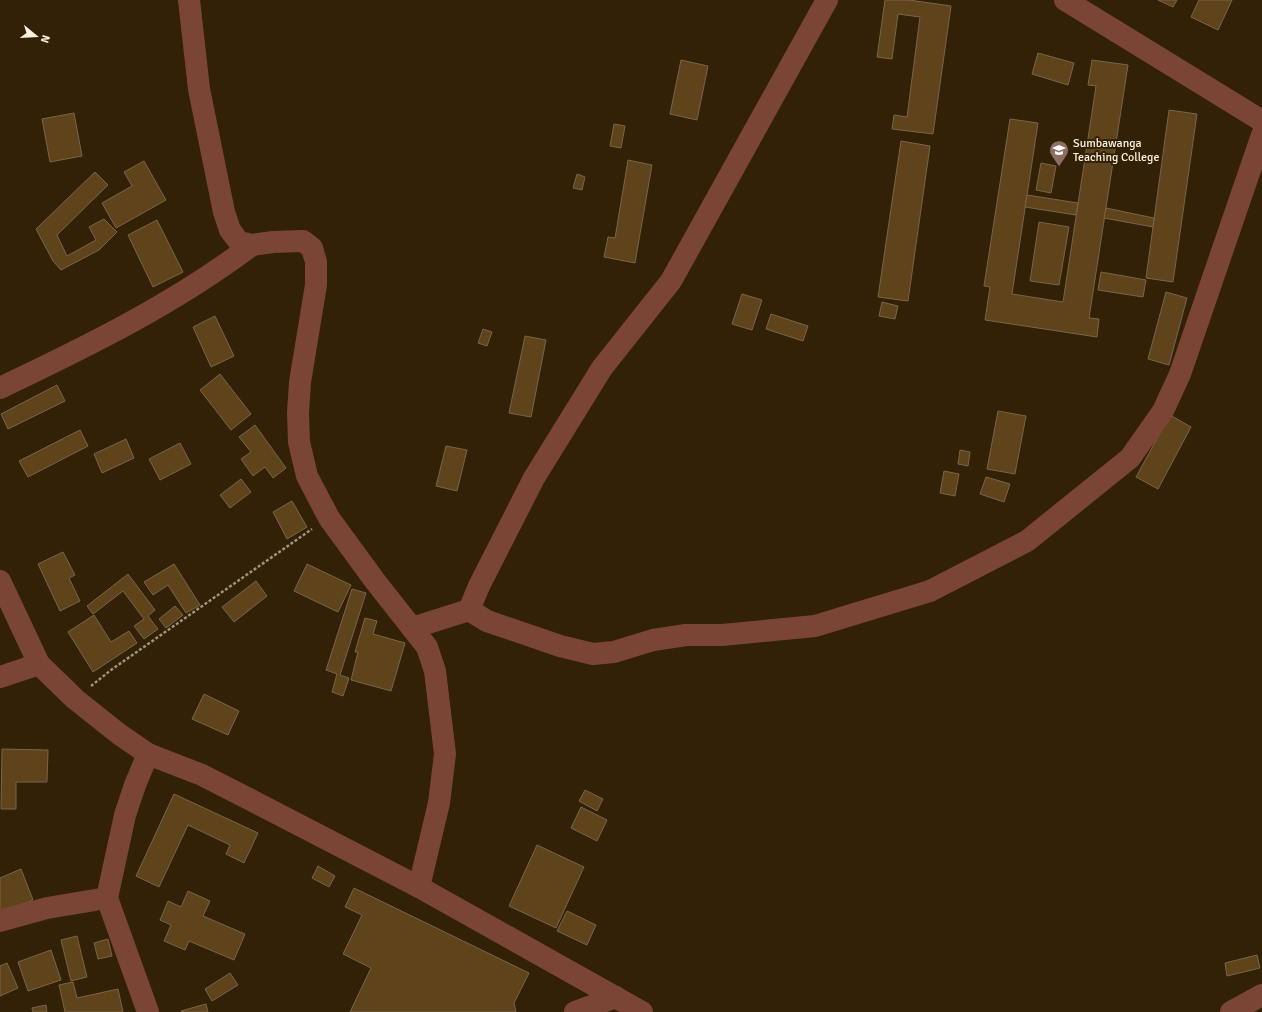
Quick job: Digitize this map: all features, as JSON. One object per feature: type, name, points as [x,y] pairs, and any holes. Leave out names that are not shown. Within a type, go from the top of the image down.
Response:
[{"type":"street","points":[[189,0],[199,89],[224,212],[230,230],[239,242],[252,245],[303,240],[312,248],[316,262],[316,285],[300,382],[298,413],[300,442],[307,476],[329,518],[375,581],[427,647],[435,672],[445,754],[439,804],[419,887]]},
{"type":"street","points":[[469,610],[479,586],[534,478],[602,368],[671,281],[827,0]]},
{"type":"street","points":[[1065,0],[1262,121]]},
{"type":"street","points":[[412,628],[469,610],[488,621],[560,646],[593,654],[614,652],[653,640],[686,635],[722,635],[815,626],[930,591],[1028,541],[1130,458],[1163,410],[1180,374],[1262,135]]},
{"type":"street","points":[[0,388],[144,316],[222,268],[252,245]]},
{"type":"street","points":[[0,581],[39,664],[75,698],[119,734],[148,754],[202,775],[419,887],[642,1012]]},
{"type":"street","points":[[0,677],[39,664]]},
{"type":"street","points":[[148,754],[135,785],[125,815],[107,898],[148,1012]]},
{"type":"street","points":[[0,921],[47,908],[107,898]]},
{"type":"street","points":[[1231,1012],[1262,995]]},
{"type":"street","points":[[575,1012],[616,997]]},
{"type":"path","points":[[75,698],[111,670],[329,518]]},
{"type":"building","points":[[885,0],[909,0],[951,6],[933,134],[892,129],[894,115],[907,117],[920,17],[898,14],[892,59],[877,57]]},
{"type":"building","points":[[1158,0],[1177,0],[1173,7]]},
{"type":"building","points":[[1199,0],[1232,0],[1218,30],[1191,17]]},
{"type":"building","points":[[1038,53],[1074,63],[1068,85],[1032,74]]},
{"type":"building","points":[[681,60],[708,66],[697,120],[670,114]]},
{"type":"building","points":[[1092,60],[1128,65],[1089,318],[1099,319],[1097,337],[985,320],[990,287],[984,286],[1010,119],[1038,123],[1012,294],[1063,302],[1096,86],[1088,85]]},
{"type":"building","points":[[1169,110],[1197,114],[1173,282],[1146,278]]},
{"type":"building","points":[[74,113],[82,156],[50,162],[42,119]]},
{"type":"building","points":[[614,124],[625,126],[621,148],[610,146]]},
{"type":"building","points":[[901,141],[930,146],[908,301],[878,297]]},
{"type":"building","points":[[628,160],[652,165],[635,263],[604,257],[608,237],[615,238]]},
{"type":"building","points":[[144,161],[166,200],[116,228],[102,203],[132,186],[124,172]]},
{"type":"building","points":[[1041,163],[1056,166],[1051,193],[1036,190]]},
{"type":"building","points":[[95,172],[108,185],[57,235],[67,256],[96,240],[89,227],[104,219],[117,232],[99,250],[61,270],[53,261],[36,229]]},
{"type":"building","points":[[577,174],[585,177],[582,190],[573,188]]},
{"type":"building","points":[[1027,195],[1078,203],[1076,215],[1025,207]]},
{"type":"building","points":[[1106,208],[1154,218],[1153,227],[1104,218]]},
{"type":"building","points":[[157,220],[183,272],[153,287],[128,235]]},
{"type":"building","points":[[1039,222],[1069,227],[1059,285],[1030,281]]},
{"type":"building","points":[[1101,272],[1146,280],[1143,297],[1098,290]]},
{"type":"building","points":[[1166,292],[1187,298],[1169,365],[1148,359]]},
{"type":"building","points":[[742,294],[762,300],[752,330],[732,324]]},
{"type":"building","points":[[882,302],[898,306],[895,319],[879,316]]},
{"type":"building","points":[[771,314],[808,326],[803,341],[766,329]]},
{"type":"building","points":[[215,316],[234,356],[211,367],[193,327]]},
{"type":"building","points":[[483,329],[492,332],[487,346],[478,343]]},
{"type":"building","points":[[525,336],[546,340],[531,417],[509,413]]},
{"type":"building","points":[[220,374],[251,414],[231,430],[200,390]]},
{"type":"building","points":[[57,385],[65,401],[8,429],[1,414]]},
{"type":"building","points":[[998,411],[1026,416],[1015,474],[987,469]]},
{"type":"building","points":[[1170,415],[1191,427],[1158,489],[1136,477]]},
{"type":"building","points":[[255,425],[286,468],[273,478],[265,467],[253,476],[241,459],[251,452],[239,437]]},
{"type":"building","points":[[80,430],[88,446],[28,477],[19,461]]},
{"type":"building","points":[[126,439],[134,458],[102,473],[94,454]]},
{"type":"building","points":[[180,443],[191,464],[160,480],[149,459]]},
{"type":"building","points":[[446,446],[467,450],[457,491],[436,486]]},
{"type":"building","points":[[960,450],[970,452],[968,466],[958,464]]},
{"type":"building","points":[[944,471],[959,474],[955,496],[940,493]]},
{"type":"building","points":[[986,477],[1010,484],[1004,502],[980,494]]},
{"type":"building","points":[[241,479],[251,492],[230,508],[220,495]]},
{"type":"building","points":[[292,501],[307,527],[287,539],[273,512]]},
{"type":"building","points":[[63,552],[75,575],[69,578],[80,601],[60,611],[38,564]]},
{"type":"building","points":[[174,564],[200,605],[186,613],[168,585],[153,595],[144,582]]},
{"type":"building","points":[[307,564],[351,585],[338,612],[294,591]]},
{"type":"building","points":[[128,574],[155,610],[148,616],[158,629],[144,639],[134,626],[144,619],[123,591],[93,614],[87,606]]},
{"type":"building","points":[[256,581],[267,596],[234,622],[222,607]]},
{"type":"building","points":[[352,589],[366,593],[340,675],[349,678],[343,696],[332,692],[337,674],[326,670]]},
{"type":"building","points":[[175,606],[183,615],[166,628],[159,619]]},
{"type":"building","points":[[94,615],[111,642],[129,631],[137,643],[93,672],[68,632]]},
{"type":"building","points":[[365,618],[377,621],[373,634],[405,643],[391,691],[351,680],[358,652],[355,652]]},
{"type":"building","points":[[204,694],[239,711],[228,735],[192,719]]},
{"type":"building","points":[[2,749],[48,750],[47,782],[16,782],[16,809],[1,809]]},
{"type":"building","points":[[585,790],[603,799],[597,811],[579,801]]},
{"type":"building","points":[[174,794],[258,833],[244,863],[226,854],[230,845],[188,825],[159,887],[136,876]]},
{"type":"building","points":[[581,807],[607,820],[597,841],[571,828]]},
{"type":"building","points":[[537,845],[584,867],[556,928],[509,906]]},
{"type":"building","points":[[318,866],[335,876],[329,887],[312,878]]},
{"type":"building","points":[[21,869],[33,900],[0,913],[0,878]]},
{"type":"building","points":[[354,888],[529,973],[514,1003],[516,1012],[350,1012],[371,968],[343,954],[362,915],[345,907]]},
{"type":"building","points":[[188,891],[210,901],[203,916],[245,934],[234,960],[189,941],[185,950],[164,941],[171,925],[160,920],[168,901],[181,907]]},
{"type":"building","points":[[567,911],[596,925],[587,945],[557,931]]},
{"type":"building","points":[[77,936],[87,977],[71,981],[61,940]]},
{"type":"building","points":[[108,939],[112,956],[98,959],[94,943]]},
{"type":"building","points":[[51,950],[61,980],[28,991],[18,962]]},
{"type":"building","points":[[1257,955],[1260,968],[1227,976],[1225,963]]},
{"type":"building","points":[[7,963],[18,988],[0,996],[0,966]]},
{"type":"building","points":[[230,973],[238,985],[212,1001],[205,989]]},
{"type":"building","points":[[73,982],[77,998],[118,989],[123,1012],[65,1012],[59,985]]},
{"type":"building","points":[[206,1004],[208,1012],[181,1011]]},
{"type":"building","points":[[46,1005],[47,1012],[33,1012],[32,1008]]},
{"type":"place","name":"Sumbawanga Teaching College","points":[[1059,167]]}]
